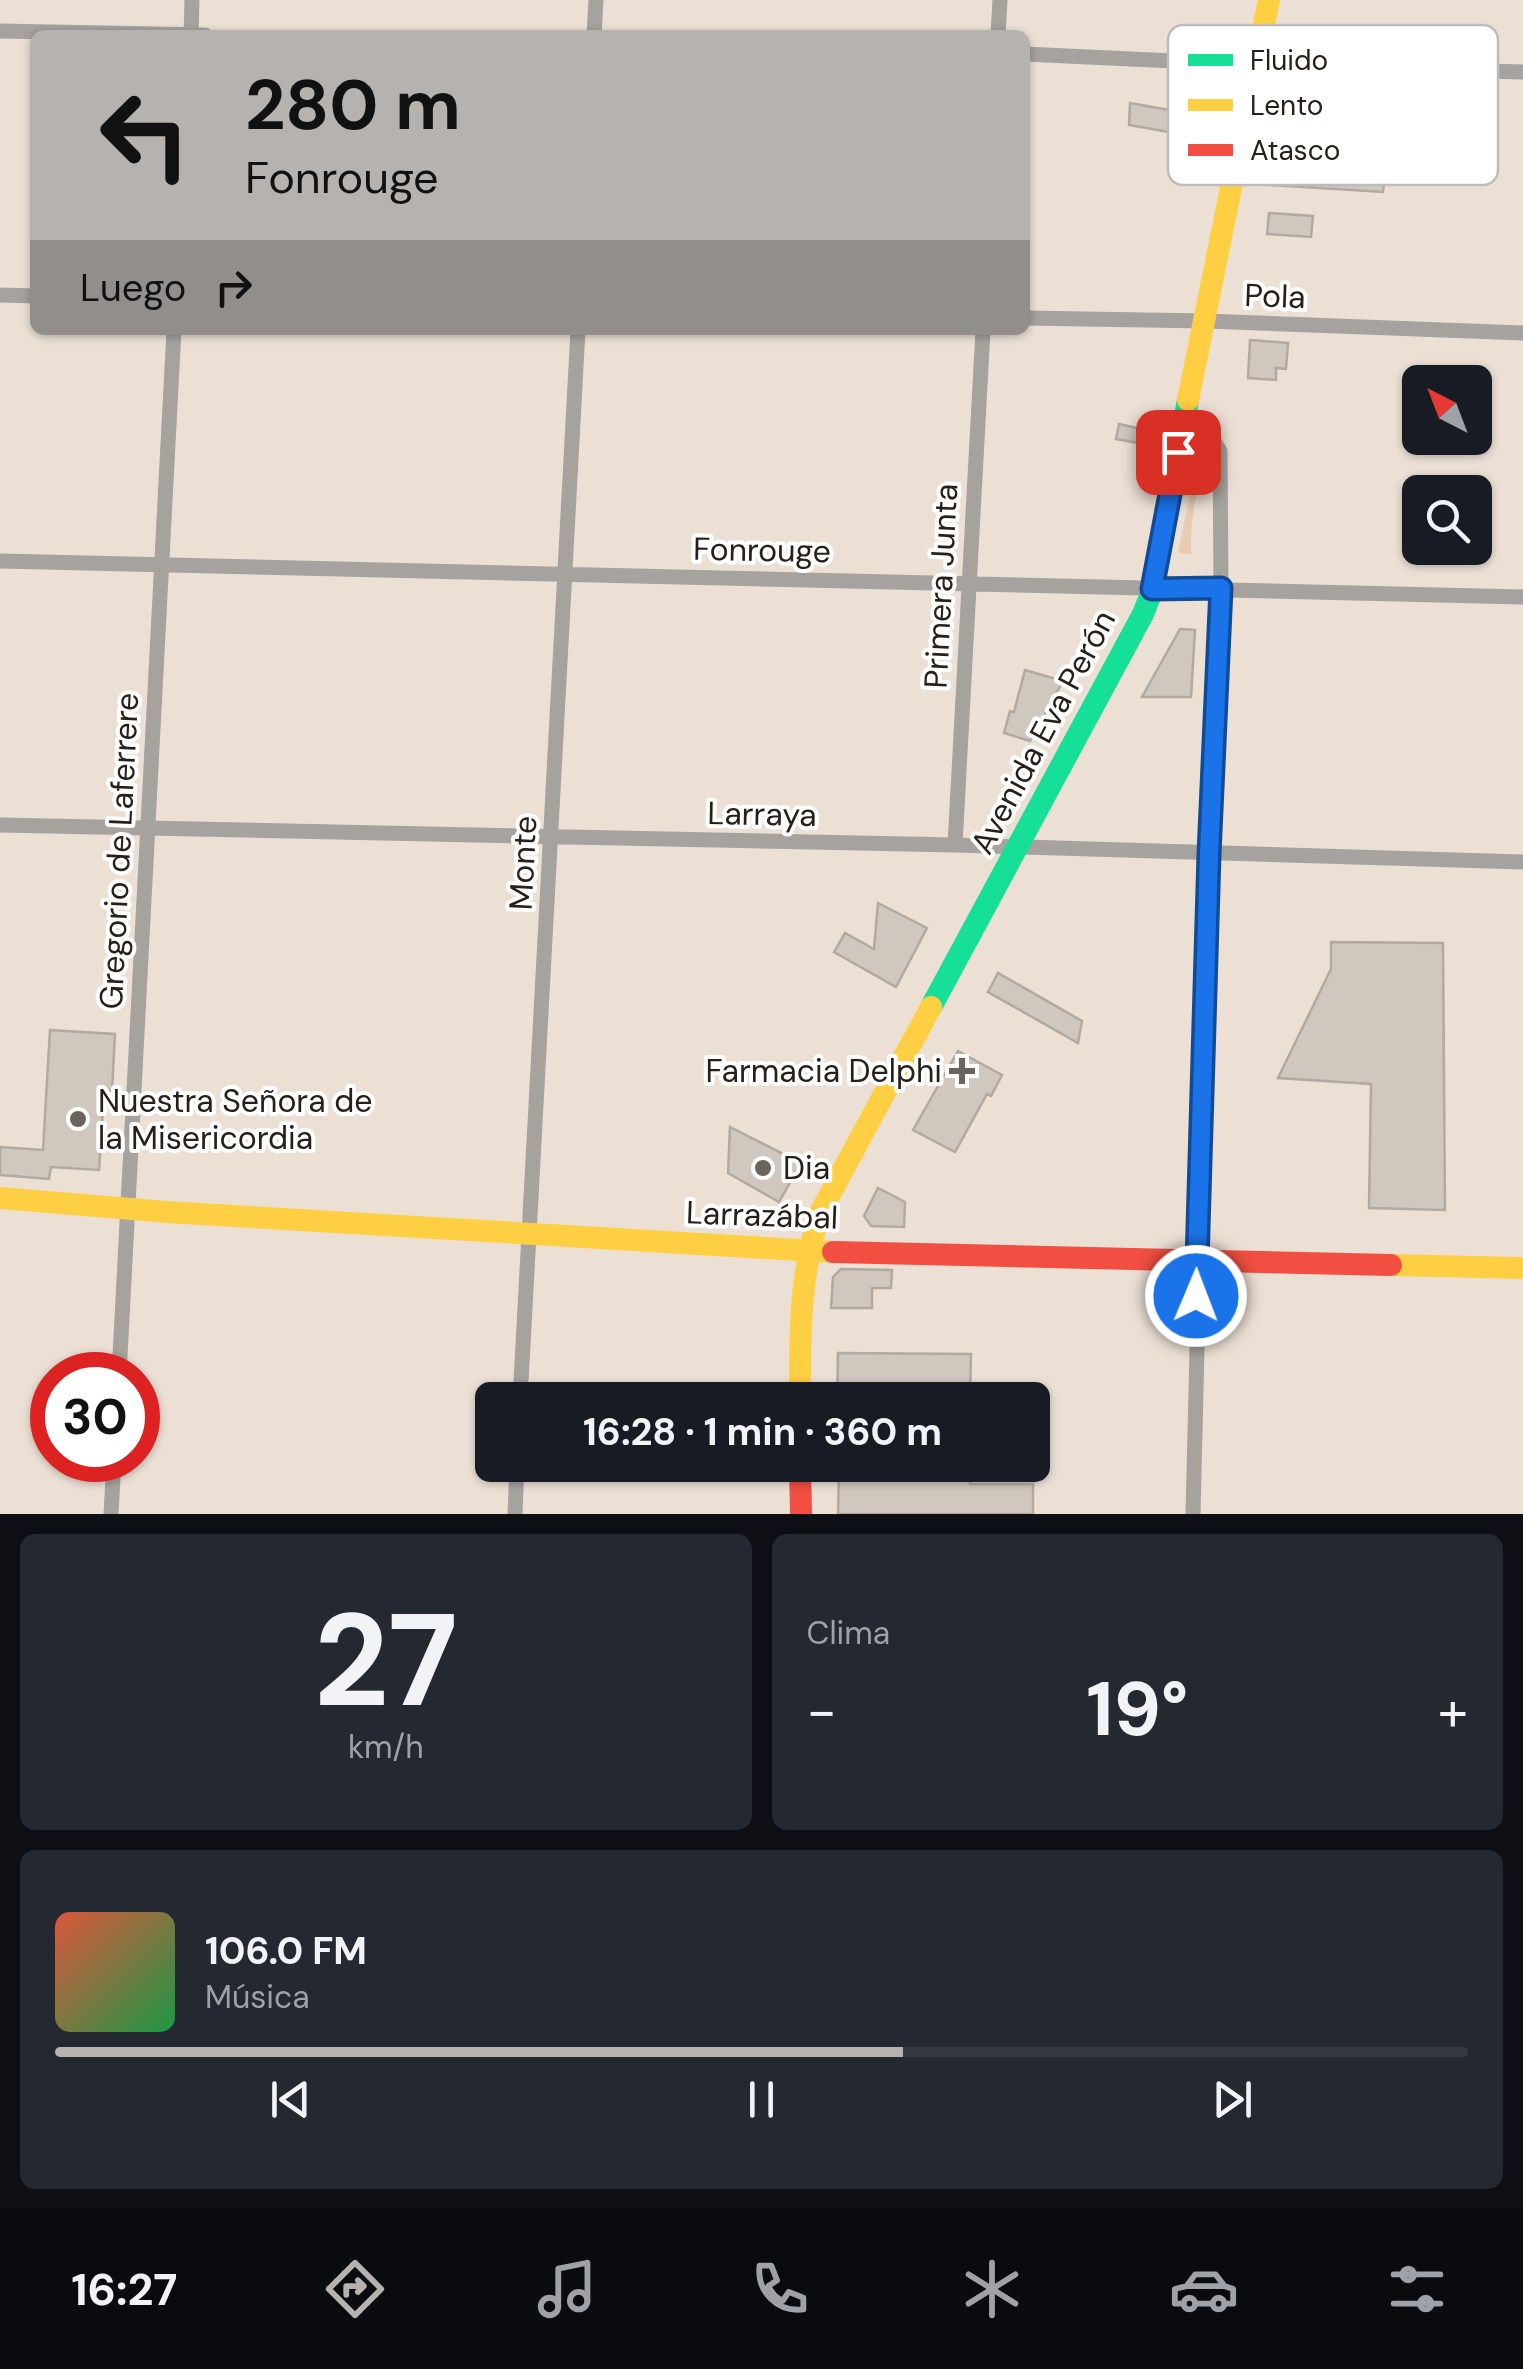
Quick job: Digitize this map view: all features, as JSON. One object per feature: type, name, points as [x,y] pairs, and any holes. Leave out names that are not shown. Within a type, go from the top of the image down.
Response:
[{"type":"main road","name":"Avenida Eva Perón","points":[[1265,25],[1269,0]]},
{"type":"main road","name":"Avenida Eva Perón","points":[[800,1382],[800,1285],[821,1211],[1143,614],[1152,589],[1234,185]]},
{"type":"main road","name":"Larrazábal","points":[[0,1198],[528,1237],[764,1250],[1523,1268]]},
{"type":"main road","points":[[800,1482],[800,1514]]},
{"type":"street","points":[[190,30],[192,0]]},
{"type":"street","points":[[594,30],[596,0]]},
{"type":"street","points":[[998,30],[1000,0]]},
{"type":"street","points":[[0,31],[30,32]]},
{"type":"street","points":[[1030,54],[1168,61]]},
{"type":"street","points":[[1498,71],[1523,72]]},
{"type":"street","points":[[0,296],[30,296]]},
{"type":"street","name":"Pola","points":[[1030,318],[1523,334]]},
{"type":"street","name":"Gregorio de Laferrere","points":[[120,1352],[174,335]]},
{"type":"street","name":"Monte","points":[[521,1382],[578,335]]},
{"type":"street","name":"Primera Junta","points":[[955,846],[983,335]]},
{"type":"street","points":[[1185,415],[1208,431],[1220,450],[1221,588],[1209,854],[1192,1514]]},
{"type":"street","name":"Fonrouge","points":[[0,560],[1523,597]]},
{"type":"street","name":"Larraya","points":[[0,825],[1523,862]]},
{"type":"street","points":[[111,1514],[113,1482]]},
{"type":"street","points":[[515,1514],[516,1482]]},
{"type":"shaded area","points":[[1199,450],[1202,452],[1191,554],[1178,553]]},
{"type":"building","points":[[1130,103],[1168,110],[1168,132],[1129,125]]},
{"type":"building","points":[[1271,185],[1384,185],[1383,192]]},
{"type":"building","points":[[1269,213],[1313,216],[1311,237],[1267,234]]},
{"type":"building","points":[[1250,340],[1288,343],[1286,369],[1276,368],[1276,380],[1248,378]]},
{"type":"building","points":[[1119,424],[1141,429],[1138,443],[1116,439]]},
{"type":"building","points":[[1180,629],[1195,630],[1191,697],[1142,697]]},
{"type":"building","points":[[1025,670],[1063,681],[1030,741],[1004,733]]},
{"type":"building","points":[[878,903],[927,928],[896,987],[834,952],[845,933],[874,949]]},
{"type":"building","points":[[1331,942],[1443,943],[1445,1210],[1369,1208],[1371,1084],[1278,1078],[1331,969]]},
{"type":"building","points":[[998,973],[1082,1021],[1078,1043],[988,992]]},
{"type":"building","points":[[50,1030],[115,1034],[112,1091],[104,1091],[99,1170],[51,1167],[49,1179],[0,1175],[0,1147],[43,1150]]},
{"type":"building","points":[[958,1051],[1002,1075],[955,1152],[913,1130]]},
{"type":"building","name":"Dia","points":[[730,1127],[801,1163],[779,1202],[728,1173]]},
{"type":"building","points":[[878,1188],[905,1202],[904,1227],[871,1226],[864,1216]]},
{"type":"building","points":[[841,1269],[892,1270],[891,1288],[872,1288],[872,1308],[831,1308],[833,1277]]},
{"type":"building","points":[[838,1353],[971,1354],[970,1382],[837,1382]]},
{"type":"building","points":[[839,1482],[1033,1484],[1033,1514],[838,1514]]},
{"type":"traffic: fast","points":[[931,1007],[1143,614],[1153,589],[1188,400]]},
{"type":"traffic: slow","points":[[1264,25],[1269,0]]},
{"type":"traffic: slow","points":[[1188,400],[1232,185]]},
{"type":"traffic: slow","points":[[800,1382],[805,1281],[821,1211],[931,1007]]},
{"type":"traffic: slow","points":[[0,1198],[167,1212],[833,1252]]},
{"type":"traffic: slow","points":[[1391,1265],[1523,1268]]},
{"type":"traffic: jam","points":[[833,1252],[1391,1265]]},
{"type":"traffic: jam","points":[[800,1482],[801,1514]]},
{"type":"place","name":"Farmacia Delphi","points":[[962,1071]]},
{"type":"place","name":"Nuestra Señora de la Misericordia","points":[[78,1119]]},
{"type":"place","name":"Dia","points":[[763,1168]]},
{"type":"route","points":[[1178,452],[1152,589],[1221,588],[1196,1296]]}]
